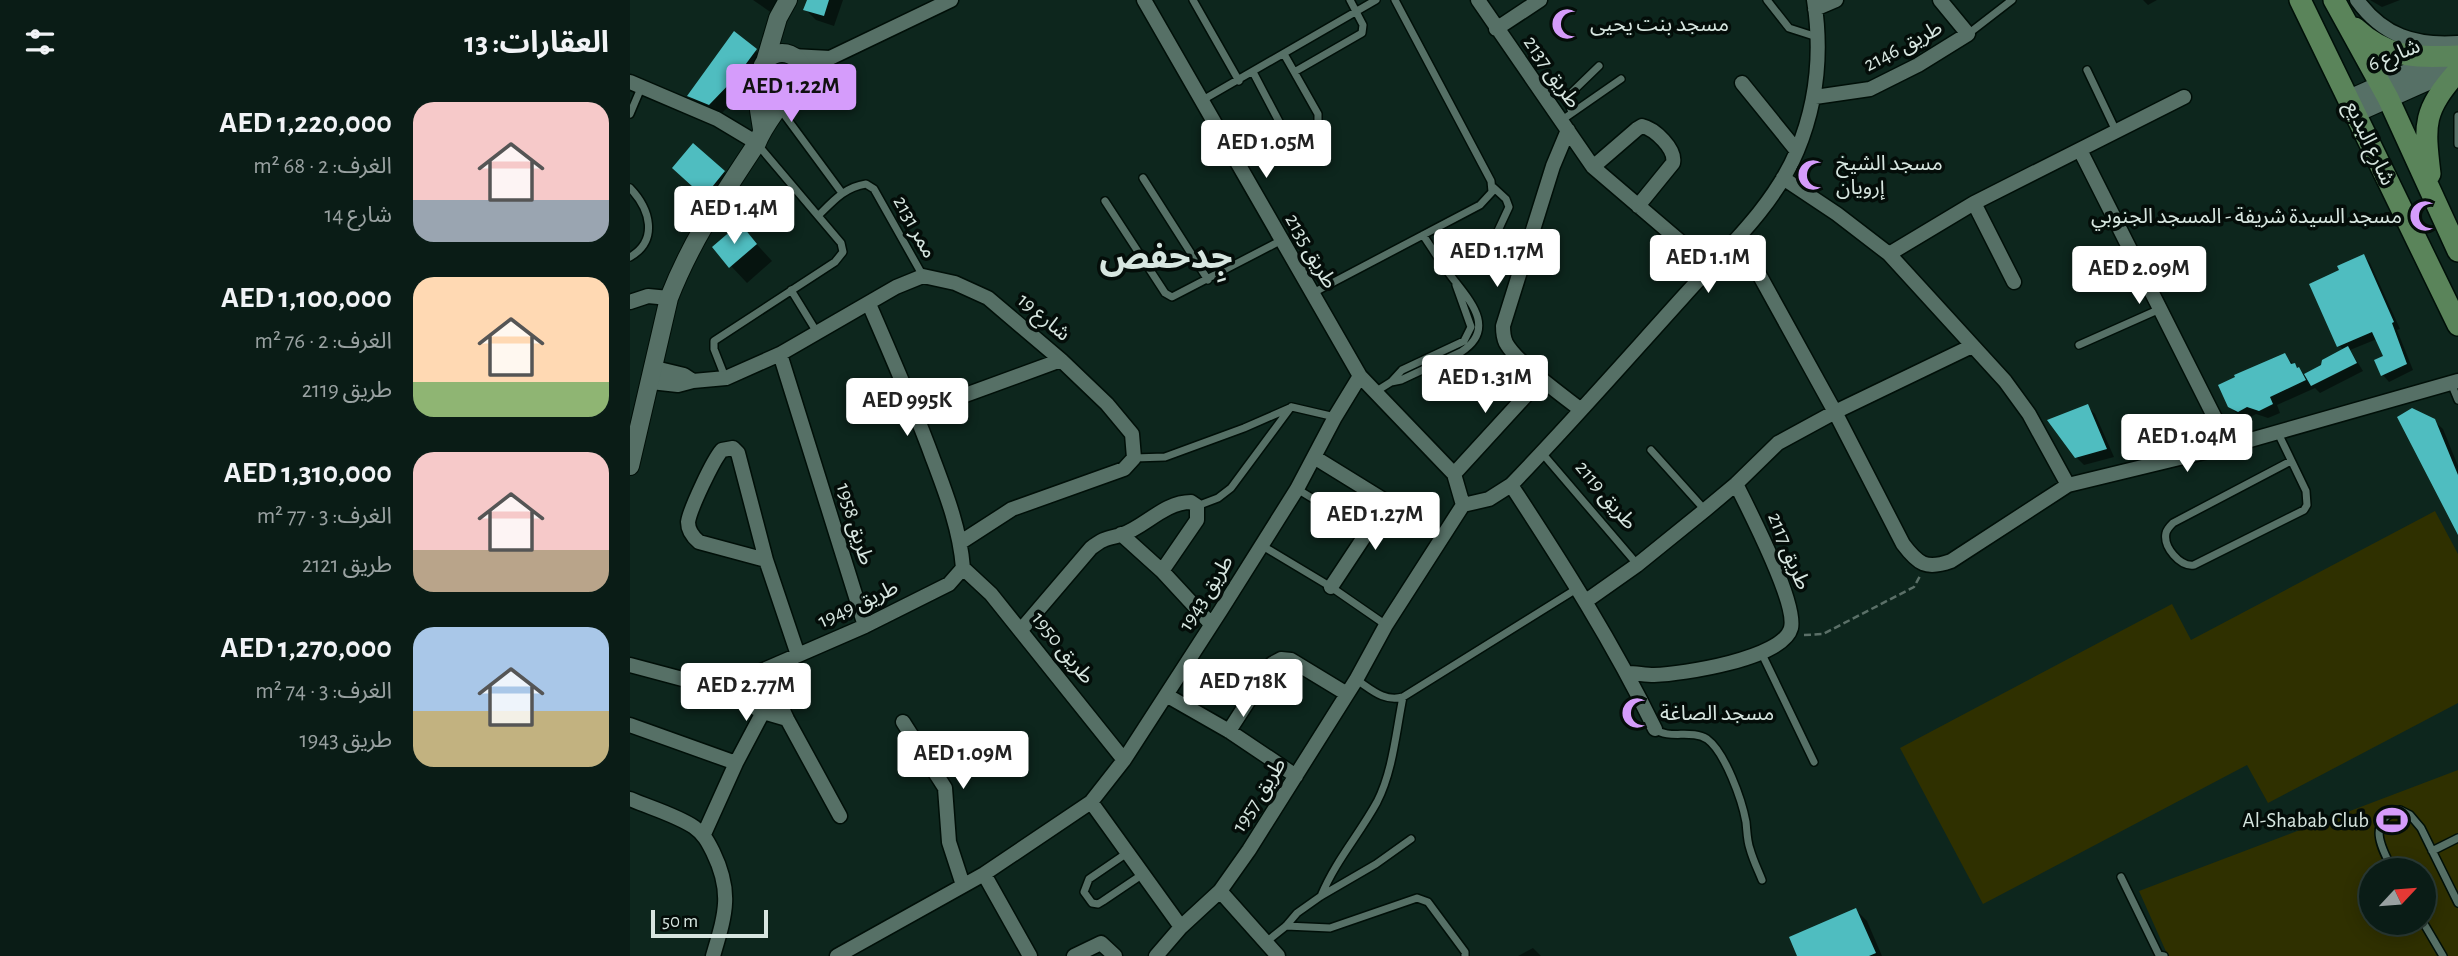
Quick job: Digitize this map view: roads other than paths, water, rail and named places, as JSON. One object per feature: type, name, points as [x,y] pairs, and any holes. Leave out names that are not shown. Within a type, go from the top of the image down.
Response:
[{"type":"main road","name":"شارع البديع","points":[[2300,0],[2458,325]]},
{"type":"main road","name":"شارع البديع","points":[[2339,8],[2384,91],[2458,251]]},
{"type":"main road","points":[[2339,8],[2369,40],[2389,51],[2410,56],[2458,59],[2428,115],[2426,138],[2432,190]]},
{"type":"street","points":[[630,467],[669,298],[689,249],[759,136],[802,79],[801,66],[791,55],[786,38],[790,0]]},
{"type":"street","points":[[759,136],[759,110],[764,85],[761,73],[775,27],[790,0]]},
{"type":"street","points":[[764,85],[777,94],[789,95],[830,58],[951,0]]},
{"type":"street","name":"طريق 2135","points":[[1144,0],[1280,241],[1360,376]]},
{"type":"street","name":"طريق 2137","points":[[1478,0],[1496,29],[1567,121],[1593,167],[1710,267]]},
{"type":"street","points":[[1496,29],[1539,0]]},
{"type":"street","points":[[1360,376],[1454,474],[1463,505],[1489,499],[1511,485],[1739,238],[1783,178],[1797,151],[1815,97],[1818,37],[1814,4],[1836,0]]},
{"type":"street","name":"طريق 2146","points":[[1815,97],[1870,89],[1918,65],[1968,34],[1940,0]]},
{"type":"street","points":[[2357,0],[2366,12],[2391,33],[2430,44],[2458,59]]},
{"type":"street","points":[[765,62],[774,55],[830,58]]},
{"type":"street","name":"شارع 6","points":[[2353,106],[2384,91],[2414,70],[2458,59]]},
{"type":"street","points":[[1742,83],[1797,151]]},
{"type":"street","points":[[636,85],[759,136]]},
{"type":"street","points":[[1889,254],[1974,203],[2184,97]]},
{"type":"street","points":[[1567,121],[1503,326],[1506,342],[1541,379],[1581,410]]},
{"type":"street","points":[[1593,167],[1637,128],[1649,128],[1673,152],[1675,158],[1638,206]]},
{"type":"street","points":[[2080,150],[2229,446]]},
{"type":"street","points":[[1783,178],[1837,214],[1889,254],[2006,380],[2029,414],[2068,485]]},
{"type":"street","points":[[1974,203],[2014,282]]},
{"type":"street","points":[[1739,238],[1835,412],[1903,544],[1913,557],[1926,566],[1951,561],[2068,485],[2278,433],[2454,382]]},
{"type":"street","points":[[653,375],[684,375],[693,381],[726,378],[780,354],[896,287],[923,276]]},
{"type":"street","name":"شارع 19","points":[[923,276],[954,283],[988,298],[1061,360],[1107,404],[1132,434],[1134,458]]},
{"type":"street","points":[[630,302],[648,296],[669,298]]},
{"type":"street","points":[[870,304],[916,413],[952,512],[961,542],[963,568]]},
{"type":"street","points":[[1586,601],[1637,565],[1705,510],[1778,443],[1835,412],[1972,346]]},
{"type":"street","name":"طريق 1958","points":[[780,354],[865,626]]},
{"type":"street","points":[[916,413],[1061,360]]},
{"type":"street","name":"طريق 1943","points":[[836,956],[984,874],[1091,802],[1124,760],[1297,489],[1360,376]]},
{"type":"street","points":[[1454,474],[1541,379]]},
{"type":"street","points":[[766,559],[699,542],[691,535],[688,522],[712,461],[722,450],[733,448],[738,453],[766,559],[798,655]]},
{"type":"street","points":[[1314,457],[1382,499],[1384,504],[1331,587]]},
{"type":"street","points":[[961,542],[1012,509],[1124,469],[1134,458]]},
{"type":"street","name":"طريق 2117","points":[[1736,484],[1755,521],[1792,618],[1787,636],[1776,645],[1760,652]]},
{"type":"street","points":[[1511,485],[1586,601],[1655,729]]},
{"type":"street","points":[[1021,631],[1091,548],[1105,537],[1122,534],[1163,510],[1186,502],[1197,506],[1197,520],[1162,571]]},
{"type":"street","name":"طريق 1957","points":[[1156,956],[1181,927],[1220,891],[1296,776],[1356,680],[1386,625],[1463,505]]},
{"type":"street","points":[[1122,534],[1162,571],[1211,624]]},
{"type":"street","name":"طريق 1949","points":[[720,689],[865,626],[949,584],[963,568]]},
{"type":"street","name":"طريق 1950","points":[[963,568],[978,580],[1021,631],[1124,760]]},
{"type":"street","points":[[1627,673],[1652,675],[1708,668],[1737,662],[1760,652]]},
{"type":"street","points":[[1229,731],[1272,664],[1281,659],[1291,660],[1347,694]]},
{"type":"street","points":[[630,665],[720,689],[763,712],[787,719]]},
{"type":"street","points":[[764,670],[839,816]]},
{"type":"street","points":[[1166,695],[1229,731],[1296,776]]},
{"type":"street","points":[[704,834],[763,712]]},
{"type":"street","points":[[903,722],[944,788],[949,842],[963,885]]},
{"type":"street","points":[[630,726],[736,764]]},
{"type":"street","points":[[630,799],[692,826],[704,834],[721,869],[726,888],[726,909],[713,956]]},
{"type":"street","points":[[1091,802],[1181,927]]},
{"type":"street","points":[[984,874],[1024,954]]},
{"type":"street","points":[[1220,891],[1278,956]]},
{"type":"street","points":[[1073,956],[1101,943],[1115,956]]},
{"type":"lane","points":[[1193,0],[1239,80]]},
{"type":"lane","points":[[1296,71],[1362,33],[1363,25],[1350,0]]},
{"type":"lane","points":[[1201,101],[1376,0]]},
{"type":"lane","points":[[1395,0],[1493,187],[1506,199],[1509,207],[1483,263]]},
{"type":"lane","points":[[1767,0],[1789,28],[1818,37]]},
{"type":"lane","name":"طريق 2146","points":[[1968,34],[2012,0]]},
{"type":"lane","points":[[1253,72],[1284,131],[1295,138],[1302,138],[1313,132],[1320,121],[1318,114],[1284,54]]},
{"type":"lane","points":[[1567,121],[1570,94],[1599,66]]},
{"type":"lane","points":[[2087,71],[2117,132]]},
{"type":"lane","points":[[1567,121],[1621,79]]},
{"type":"lane","points":[[630,114],[636,85]]},
{"type":"lane","points":[[789,95],[842,193],[819,215]]},
{"type":"lane","points":[[2458,116],[2458,142]]},
{"type":"lane","points":[[726,378],[714,349],[714,341],[835,262],[843,252],[841,243],[759,136]]},
{"type":"lane","points":[[1143,178],[1208,281]]},
{"type":"lane","name":"ممر 2131","points":[[842,193],[854,186],[866,184],[874,189],[923,276]]},
{"type":"lane","points":[[1311,294],[1485,202],[1490,198],[1493,187]]},
{"type":"lane","points":[[630,188],[640,198],[650,223],[642,248],[630,257]]},
{"type":"lane","points":[[1105,201],[1168,296],[1177,297],[1280,241]]},
{"type":"lane","points":[[1375,392],[1391,382],[1401,380],[1461,352],[1476,338],[1478,318],[1472,302],[1454,281],[1423,235]]},
{"type":"lane","points":[[791,290],[818,334]]},
{"type":"lane","points":[[2079,345],[2160,309]]},
{"type":"lane","points":[[2454,382],[2458,400]]},
{"type":"lane","points":[[1134,458],[1165,457],[1292,407],[1335,417]]},
{"type":"lane","points":[[1197,506],[1218,498],[1231,488],[1292,407]]},
{"type":"lane","points":[[2278,433],[2291,461],[2308,499],[2304,510],[2194,565],[2181,564],[2171,551],[2165,536],[2173,523],[2291,461]]},
{"type":"lane","points":[[1651,450],[1705,510]]},
{"type":"lane","name":"طريق 2119","points":[[1542,453],[1637,565]]},
{"type":"lane","points":[[1297,489],[1368,532]]},
{"type":"lane","name":"طريق 1943","points":[[1260,545],[1331,587],[1386,625]]},
{"type":"lane","points":[[1356,680],[1384,697],[1403,697],[1578,588]]},
{"type":"lane","points":[[1760,652],[1814,762]]},
{"type":"lane","points":[[1321,896],[1330,874],[1377,802],[1385,783],[1403,697]]},
{"type":"lane","points":[[1655,729],[1664,733],[1696,734],[1704,737],[1719,751],[1725,760],[1745,820],[1749,847],[1762,880]]},
{"type":"lane","points":[[2387,858],[2378,829],[2382,820],[2390,813],[2400,810],[2410,815],[2421,828],[2458,903]]},
{"type":"lane","points":[[2432,851],[2458,838]]},
{"type":"lane","points":[[1266,942],[1297,913],[1411,839]]},
{"type":"lane","points":[[1127,853],[1089,879],[1084,892],[1092,903],[1098,904],[1143,874]]},
{"type":"lane","points":[[2121,877],[2160,956]]},
{"type":"lane","points":[[1286,926],[1330,928],[1417,898],[1423,899],[1465,951],[1465,956]]},
{"type":"lane","points":[[2431,935],[2443,956]]},
{"type":"place","name":"مسجد بنت يحيى","points":[[1567,24]]},
{"type":"place","name":"مسجد الشيخ إرويان","points":[[1813,175]]},
{"type":"place","name":"مسجد السيدة شريفة - المسجد الجنوبي","points":[[2425,216]]},
{"type":"place","name":"مسجد الصاغة","points":[[1637,713]]},
{"type":"place","name":"Al-Shabab Club","points":[[2392,820]]},
{"type":"district","name":"جِدحفص","points":[[1166,257]]}]
